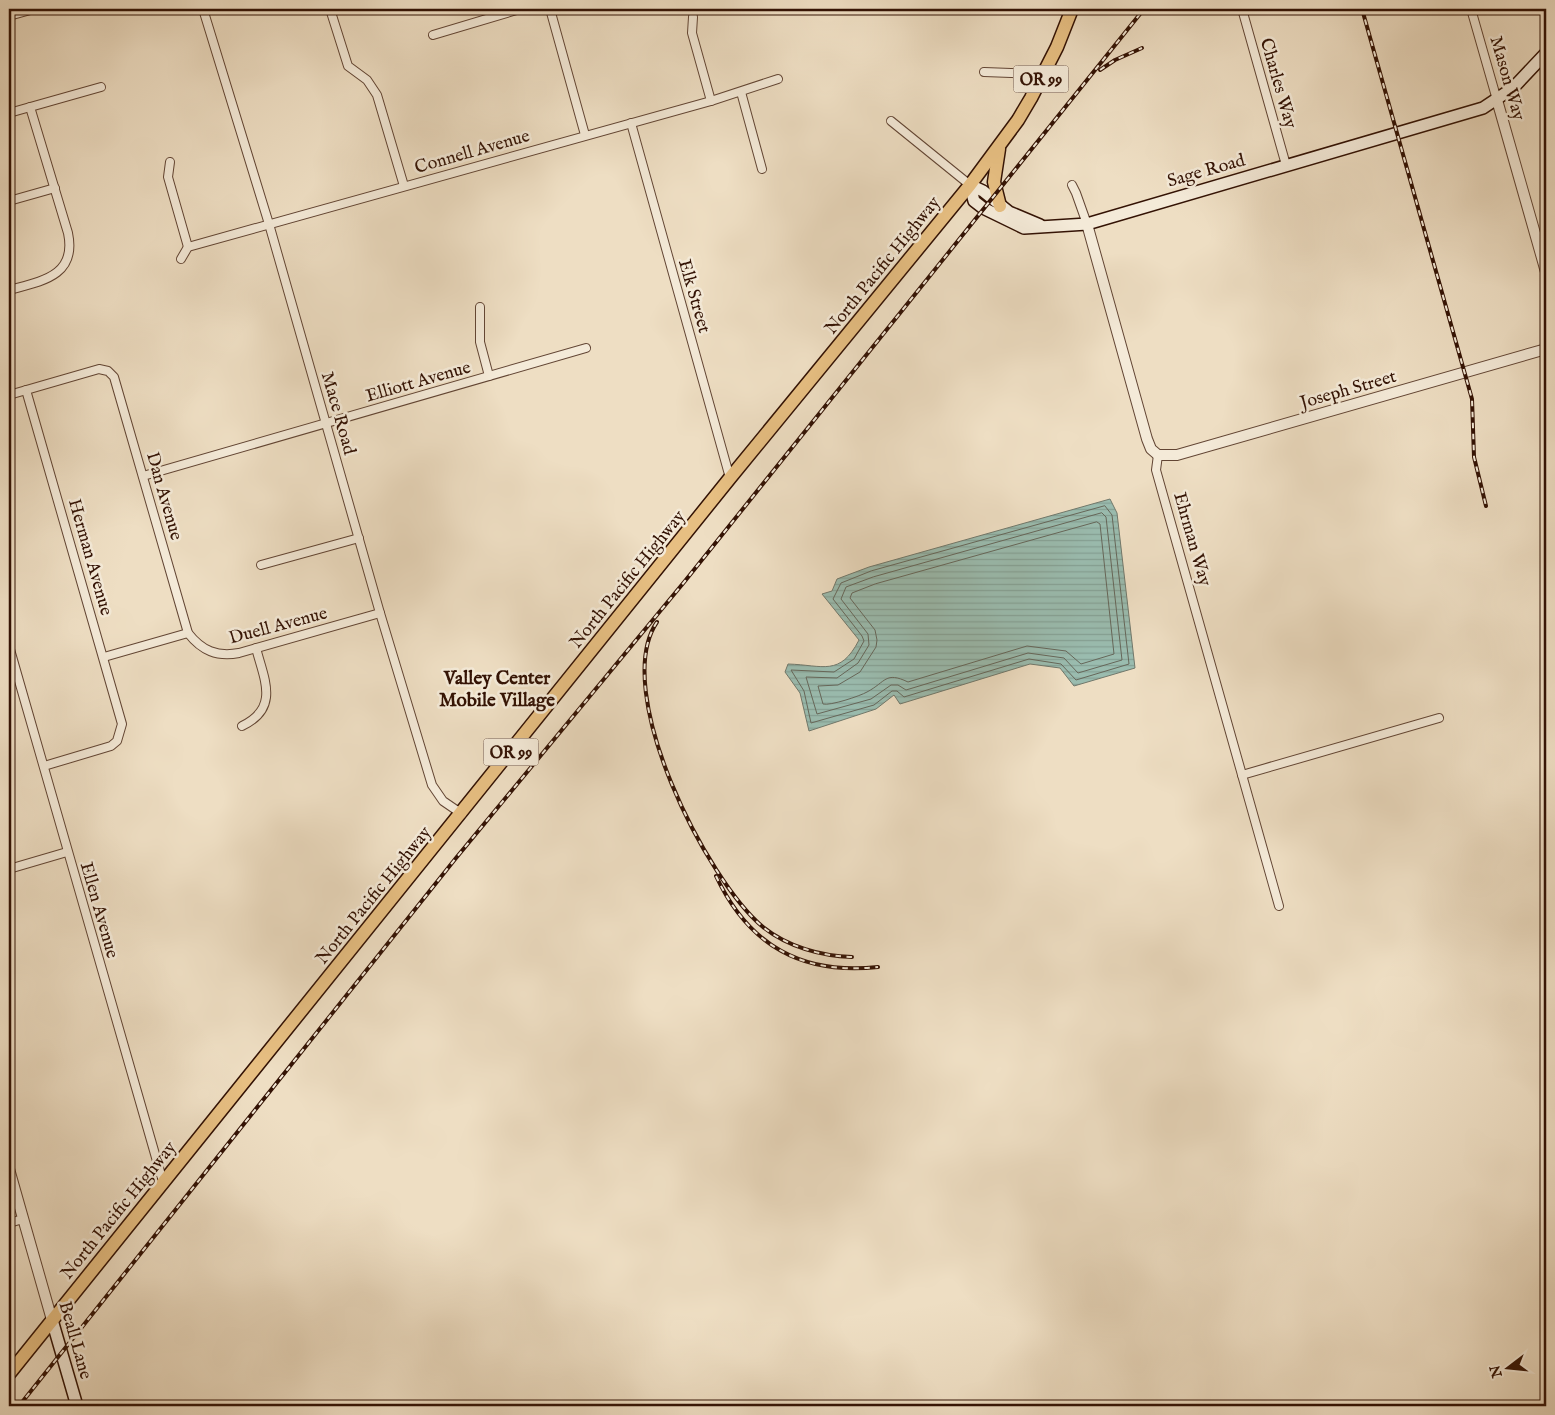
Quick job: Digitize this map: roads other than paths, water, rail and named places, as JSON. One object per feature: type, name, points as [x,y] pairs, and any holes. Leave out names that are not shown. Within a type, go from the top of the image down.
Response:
[{"type":"main road","name":"North Pacific Highway","points":[[52,1320],[462,814],[730,478],[970,185],[1018,120],[1044,74],[1072,9]]},
{"type":"main road","name":"Sage Road","points":[[970,185],[974,202],[1024,228],[1087,224],[1477,110],[1497,100],[1523,79],[1546,53]]},
{"type":"main road","points":[[1000,145],[994,182],[1000,206]]},
{"type":"main road","points":[[970,185],[983,191],[1000,206],[1019,217],[1043,227]]},
{"type":"main road","name":"OR 99","points":[[9,1374],[52,1320]]},
{"type":"main road","name":"Beall Lane","points":[[52,1320],[77,1406]]},
{"type":"street","points":[[9,16],[34,9]]},
{"type":"street","name":"Mace Road","points":[[203,9],[269,224],[380,613],[432,785],[443,801],[462,814]]},
{"type":"street","points":[[330,9],[348,66],[367,80],[377,95],[404,186]]},
{"type":"street","points":[[432,35],[520,9]]},
{"type":"street","points":[[550,9],[585,135]]},
{"type":"street","name":"Charles Way","points":[[1242,9],[1286,165]]},
{"type":"street","name":"Mason Way","points":[[1471,9],[1546,272]]},
{"type":"street","points":[[693,17],[692,33],[711,101]]},
{"type":"street","points":[[984,72],[1044,74]]},
{"type":"street","name":"Connell Avenue","points":[[188,247],[711,101],[778,79]]},
{"type":"street","points":[[9,113],[101,87]]},
{"type":"street","points":[[741,92],[762,169]]},
{"type":"street","points":[[9,290],[52,277],[66,262],[70,242],[30,107]]},
{"type":"street","name":"Sage Road","points":[[891,121],[970,185]]},
{"type":"street","name":"Elk Street","points":[[631,123],[730,478]]},
{"type":"street","points":[[170,162],[168,177],[188,247],[181,259]]},
{"type":"street","name":"Ehrman Way","points":[[1072,186],[1087,224],[1147,439],[1152,449],[1158,455],[1156,470],[1279,906]]},
{"type":"street","points":[[9,201],[55,188]]},
{"type":"street","points":[[480,307],[480,342],[488,376]]},
{"type":"street","name":"Elliott Avenue","points":[[144,476],[586,348]]},
{"type":"street","name":"Joseph Street","points":[[1158,455],[1176,455],[1546,349]]},
{"type":"street","name":"Dan Avenue","points":[[26,390],[91,371],[108,371],[114,377],[188,633]]},
{"type":"street","points":[[9,395],[26,390]]},
{"type":"street","name":"Herman Avenue","points":[[26,390],[122,724],[117,742],[103,749],[44,766]]},
{"type":"street","points":[[261,565],[359,538]]},
{"type":"street","name":"Duell Avenue","points":[[188,633],[195,642],[213,653],[230,655],[380,613]]},
{"type":"street","points":[[104,657],[188,633]]},
{"type":"street","name":"Ellen Avenue","points":[[9,646],[163,1182]]},
{"type":"street","points":[[242,726],[259,715],[267,697],[267,689],[256,648]]},
{"type":"street","points":[[1242,774],[1439,718]]},
{"type":"street","points":[[9,869],[67,852]]},
{"type":"street","name":"Beall Lane","points":[[9,1169],[52,1320]]},
{"type":"street","points":[[9,1223],[23,1219]]},
{"type":"water","points":[[1110,499],[1117,513],[1135,668],[1074,686],[1060,668],[1030,664],[900,704],[894,695],[876,709],[809,731],[800,693],[785,672],[788,664],[821,667],[837,664],[845,660],[859,640],[822,594],[832,591],[837,579],[869,567]]},
{"type":"railway","points":[[19,1406],[456,858],[685,581],[1144,9]]},
{"type":"railway","points":[[1362,9],[1472,399],[1474,457],[1486,506]]},
{"type":"railway","points":[[1100,70],[1115,60],[1142,48]]},
{"type":"railway","points":[[657,622],[646,653],[646,692],[655,737],[671,783],[692,828],[716,870],[740,904],[763,927],[773,934],[805,949],[829,955],[852,957]]},
{"type":"railway","points":[[716,876],[729,900],[745,921],[762,938],[781,951],[802,960],[825,966],[851,968],[878,967]]},
{"type":"district","name":"Valley Center Mobile Village","points":[[497,688]]}]
